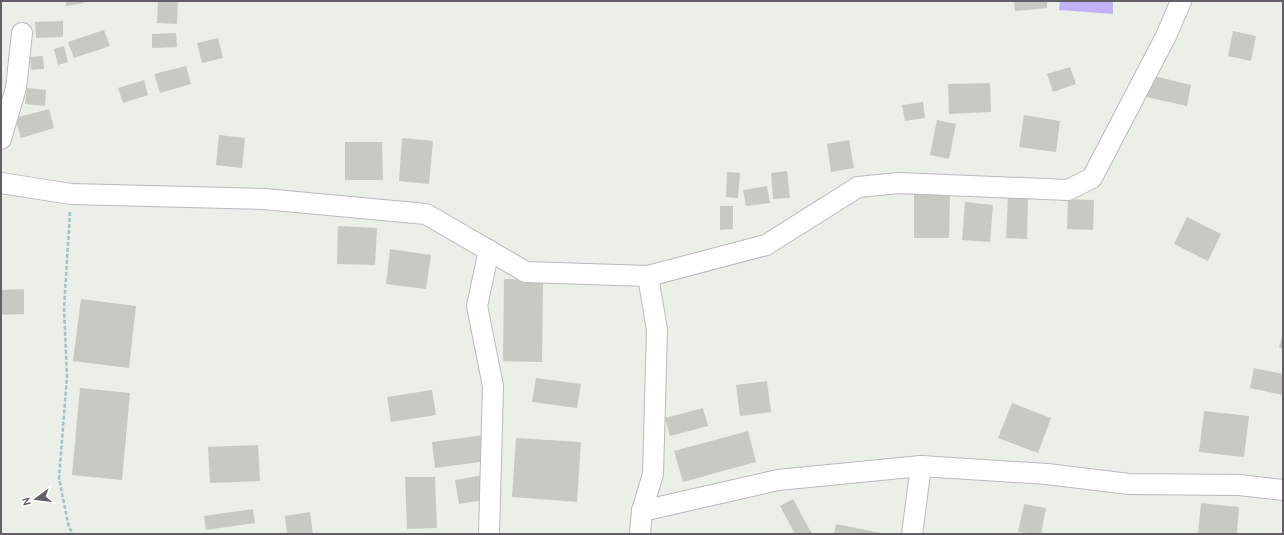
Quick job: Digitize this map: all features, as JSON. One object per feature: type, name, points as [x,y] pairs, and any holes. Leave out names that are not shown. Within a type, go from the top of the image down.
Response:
[{"type":"street","points":[[1,183],[71,194],[264,199],[426,214],[526,272],[648,276],[766,245],[858,187],[899,183],[1068,190],[1092,178],[1166,36],[1181,1]]},
{"type":"street","points":[[1,140],[16,88],[22,33]]},
{"type":"street","points":[[489,250],[477,306],[493,386],[489,534]]},
{"type":"street","points":[[640,534],[642,511],[654,474],[657,330],[648,276]]},
{"type":"street","points":[[642,511],[778,480],[921,466],[1047,474],[1129,484],[1239,485],[1283,490]]},
{"type":"street","points":[[912,534],[921,466]]},
{"type":"path","points":[[71,194],[64,309],[67,376],[58,478],[69,528],[74,534]]},
{"type":"shaded area","points":[[1060,1],[1113,1],[1113,14],[1059,10]]},
{"type":"building","points":[[66,1],[83,1],[84,3],[66,6]]},
{"type":"building","points":[[158,1],[178,1],[177,24],[157,23]]},
{"type":"building","points":[[1014,1],[1047,1],[1047,8],[1015,11]]},
{"type":"building","points":[[63,21],[63,37],[36,38],[35,22]]},
{"type":"building","points":[[104,30],[110,46],[74,58],[68,42]]},
{"type":"building","points":[[1233,31],[1256,36],[1251,61],[1228,56]]},
{"type":"building","points":[[176,33],[177,47],[152,48],[152,34]]},
{"type":"building","points":[[218,38],[223,58],[202,63],[197,43]]},
{"type":"building","points":[[64,46],[68,62],[58,65],[54,49]]},
{"type":"building","points":[[43,56],[44,69],[31,70],[30,57]]},
{"type":"building","points":[[186,66],[191,84],[160,93],[154,74]]},
{"type":"building","points":[[1070,67],[1076,84],[1053,92],[1047,74]]},
{"type":"building","points":[[1150,75],[1191,85],[1187,106],[1146,97]]},
{"type":"building","points":[[144,80],[148,95],[123,103],[118,88]]},
{"type":"building","points":[[990,83],[991,112],[949,114],[948,84]]},
{"type":"building","points":[[27,88],[46,90],[45,106],[25,104]]},
{"type":"building","points":[[923,102],[925,118],[905,121],[902,105]]},
{"type":"building","points":[[49,109],[54,128],[21,138],[15,118]]},
{"type":"building","points":[[1024,115],[1060,121],[1056,152],[1019,147]]},
{"type":"building","points":[[937,120],[956,124],[949,159],[930,155]]},
{"type":"building","points":[[219,135],[245,138],[242,168],[216,165]]},
{"type":"building","points":[[402,138],[433,141],[429,184],[399,181]]},
{"type":"building","points":[[849,140],[854,168],[831,172],[827,144]]},
{"type":"building","points":[[345,142],[382,142],[383,180],[345,180]]},
{"type":"building","points":[[787,171],[790,198],[773,199],[771,173]]},
{"type":"building","points":[[727,172],[740,173],[738,198],[726,197]]},
{"type":"building","points":[[767,186],[770,203],[746,206],[743,190]]},
{"type":"building","points":[[914,194],[950,195],[949,238],[914,238]]},
{"type":"building","points":[[1008,196],[1028,197],[1027,239],[1006,238]]},
{"type":"building","points":[[1068,199],[1094,200],[1093,230],[1067,229]]},
{"type":"building","points":[[965,202],[993,205],[990,242],[962,240]]},
{"type":"building","points":[[720,206],[733,206],[733,229],[720,230]]},
{"type":"building","points":[[1187,217],[1221,234],[1208,261],[1174,244]]},
{"type":"building","points":[[338,226],[377,228],[375,265],[337,264]]},
{"type":"building","points":[[390,249],[431,255],[426,289],[386,284]]},
{"type":"building","points":[[504,279],[543,280],[542,362],[503,361]]},
{"type":"building","points":[[24,289],[24,314],[1,315],[1,290]]},
{"type":"building","points":[[81,299],[136,306],[129,368],[73,361]]},
{"type":"building","points":[[1283,334],[1283,349],[1279,347]]},
{"type":"building","points":[[1254,368],[1283,374],[1283,395],[1250,388]]},
{"type":"building","points":[[536,378],[581,384],[577,408],[532,402]]},
{"type":"building","points":[[767,381],[771,412],[740,416],[736,385]]},
{"type":"building","points":[[80,388],[130,393],[122,480],[72,475]]},
{"type":"building","points":[[432,390],[436,415],[391,422],[387,397]]},
{"type":"building","points":[[1012,403],[1051,418],[1038,453],[998,438]]},
{"type":"building","points":[[703,408],[708,426],[670,436],[665,418]]},
{"type":"building","points":[[1204,411],[1249,416],[1244,457],[1199,452]]},
{"type":"building","points":[[748,431],[756,462],[683,482],[674,451]]},
{"type":"building","points":[[484,435],[488,461],[435,468],[432,442]]},
{"type":"building","points":[[516,438],[581,442],[577,502],[512,497]]},
{"type":"building","points":[[258,445],[260,481],[210,483],[208,447]]},
{"type":"building","points":[[484,475],[489,499],[459,504],[455,480]]},
{"type":"building","points":[[405,477],[435,477],[437,528],[407,529]]},
{"type":"building","points":[[793,499],[812,534],[795,534],[780,506]]},
{"type":"building","points":[[1201,503],[1239,507],[1237,534],[1198,534]]},
{"type":"building","points":[[1024,504],[1046,508],[1041,534],[1018,532]]},
{"type":"building","points":[[253,509],[255,523],[206,530],[204,516]]},
{"type":"building","points":[[310,512],[313,534],[287,534],[285,516]]},
{"type":"building","points":[[836,524],[881,533],[881,534],[834,534]]}]
